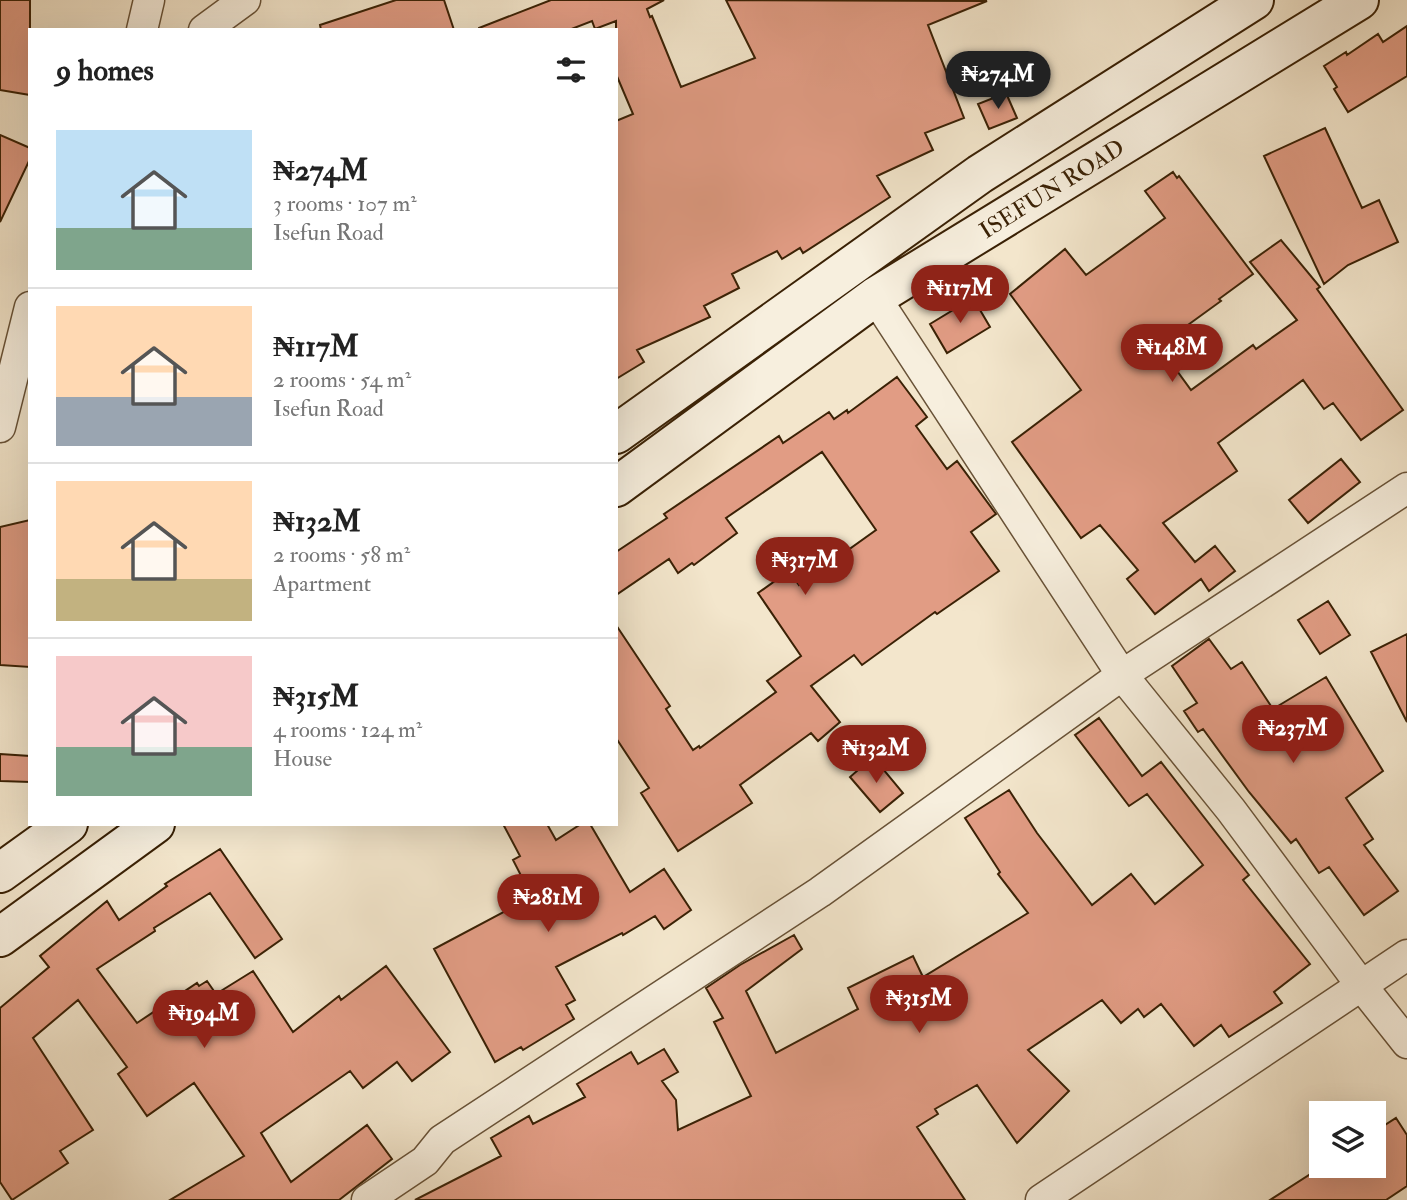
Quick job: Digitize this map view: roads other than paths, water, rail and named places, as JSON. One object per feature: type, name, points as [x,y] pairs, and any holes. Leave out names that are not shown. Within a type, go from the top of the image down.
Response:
[{"type":"street","points":[[142,28],[149,0]]},
{"type":"street","points":[[207,28],[244,0]]},
{"type":"street","points":[[618,433],[980,174],[1254,0]]},
{"type":"street","name":"ISEFUN ROAD","points":[[618,486],[874,298],[1359,0]]},
{"type":"street","points":[[874,298],[1122,675],[1230,810],[1407,1043]]},
{"type":"street","points":[[0,428],[28,315]]},
{"type":"street","points":[[367,1200],[425,1161],[442,1140],[820,892],[1122,675],[1407,488]]},
{"type":"street","points":[[0,873],[65,826]]},
{"type":"street","points":[[0,937],[152,826]]},
{"type":"street","points":[[1041,1200],[1407,955]]}]
